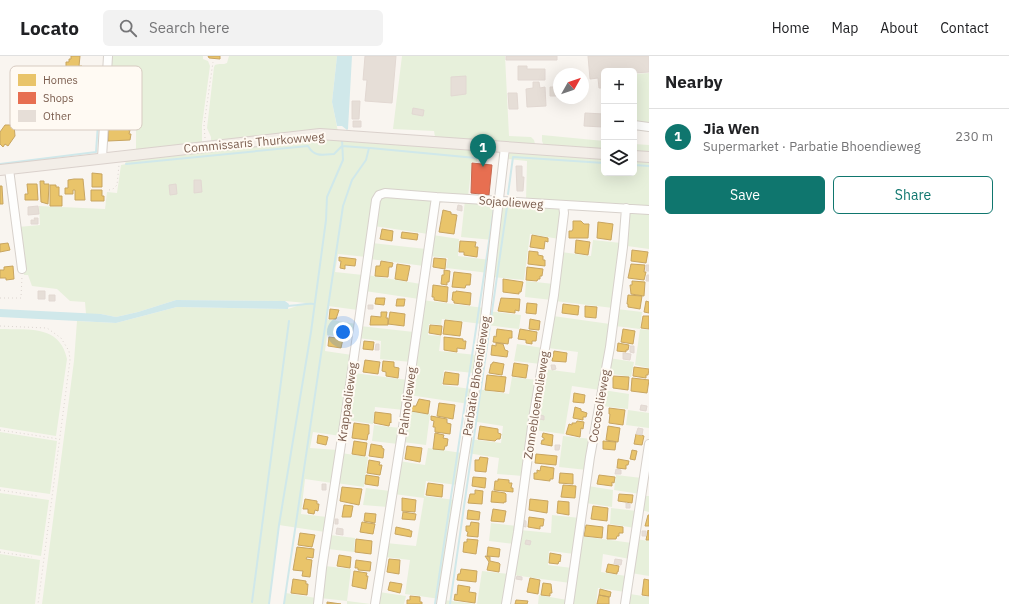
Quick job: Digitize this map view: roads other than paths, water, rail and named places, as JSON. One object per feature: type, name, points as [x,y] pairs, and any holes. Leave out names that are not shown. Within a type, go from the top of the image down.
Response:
[{"type":"main road","name":"Commissaris Thurkowweg","points":[[5,170],[320,134],[601,154]]},
{"type":"main road","points":[[637,156],[649,157]]},
{"type":"street","points":[[107,66],[108,56]]},
{"type":"street","points":[[637,125],[649,127]]},
{"type":"street","points":[[102,158],[103,130]]},
{"type":"street","name":"Parbatie Bhoendieweg","points":[[441,604],[483,337],[500,201],[505,147]]},
{"type":"street","points":[[5,170],[22,269]]},
{"type":"street","name":"Sojaolieweg","points":[[376,200],[379,195],[385,193],[649,210]]},
{"type":"street","name":"Palmolieweg","points":[[375,604],[409,388],[436,197]]},
{"type":"street","name":"Krappaolieweg","points":[[318,604],[376,200]]},
{"type":"street","name":"Zonnebloemolieweg","points":[[506,604],[519,524],[533,419],[554,295],[564,213],[563,205]]},
{"type":"street","name":"Cocosolieweg","points":[[569,604],[590,457],[610,347],[623,247],[626,208]]},
{"type":"street","points":[[625,604],[649,444]]},
{"type":"water","points":[[337,56],[352,56],[347,130],[342,126],[337,126],[332,102]]},
{"type":"water","points":[[176,300],[285,301],[289,304],[288,309],[177,307],[116,323],[0,317],[0,309],[101,314],[116,317]]},
{"type":"waterway","points":[[0,164],[96,152],[98,130]]},
{"type":"waterway","points":[[269,604],[279,525],[311,332],[326,220],[327,197],[343,160],[342,139]]},
{"type":"waterway","points":[[126,164],[308,146],[310,150],[316,154],[322,155],[334,154],[342,146],[369,148],[366,160],[352,180],[343,206],[284,604]]},
{"type":"waterway","points":[[370,148],[476,158]]},
{"type":"waterway","points":[[508,194],[513,157],[601,163]]},
{"type":"waterway","points":[[637,165],[649,166]]},
{"type":"waterway","points":[[450,604],[507,207]]},
{"type":"waterway","points":[[435,604],[494,208]]},
{"type":"waterway","points":[[288,306],[314,304]]},
{"type":"waterway","points":[[252,602],[289,321]]},
{"type":"place","name":"Jia Wen","points":[[483,167]]}]
